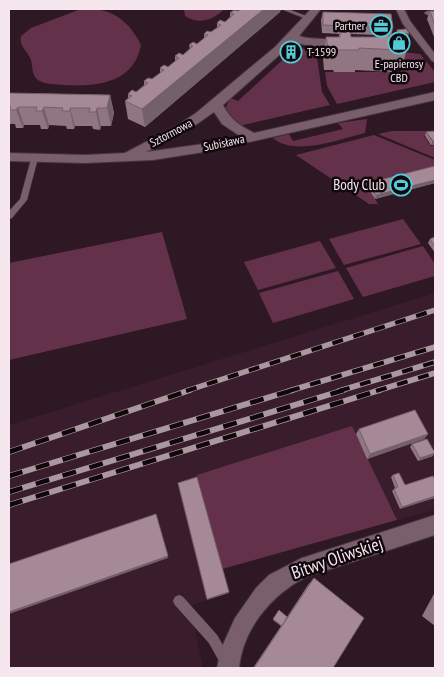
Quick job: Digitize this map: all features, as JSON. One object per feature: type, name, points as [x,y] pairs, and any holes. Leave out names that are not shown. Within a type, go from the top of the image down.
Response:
[{"type":"street","points":[[400,9],[406,22],[435,59]]},
{"type":"street","name":"Sztormowa","points":[[122,158],[172,134],[217,105],[314,14]]},
{"type":"street","points":[[291,37],[308,42],[355,43]]},
{"type":"street","name":"Subisława","points":[[9,157],[122,158],[153,156],[210,147],[435,96]]},
{"type":"street","points":[[217,105],[225,122],[234,129],[252,137]]},
{"type":"street","name":"Bitwy Oliwskiej","points":[[228,668],[234,641],[238,633],[267,590],[284,577],[302,568],[435,525]]},
{"type":"lane","points":[[284,9],[314,14]]},
{"type":"lane","points":[[427,13],[435,13]]},
{"type":"lane","points":[[9,216],[23,200],[34,158]]},
{"type":"lane","points":[[179,601],[213,639],[228,668]]},
{"type":"shaded area","points":[[81,9],[101,10],[117,16],[124,22],[141,45],[137,58],[131,68],[122,75],[101,83],[64,85],[41,82],[34,75],[30,59],[22,44],[21,36],[31,28]]},
{"type":"shaded area","points":[[184,9],[224,9],[216,16],[200,21],[185,16]]},
{"type":"shaded area","points":[[311,48],[316,51],[322,92],[330,105],[239,126],[225,110],[230,98],[238,101],[289,54],[293,56],[297,51],[296,49]]},
{"type":"shaded area","points":[[383,50],[420,54],[435,72],[435,82],[337,104],[327,86],[325,72],[401,72],[397,59]]},
{"type":"shaded area","points":[[367,119],[365,133],[318,145],[293,146],[273,138],[289,134],[293,141],[343,129],[338,123]]},
{"type":"shaded area","points":[[392,131],[427,131],[430,134],[424,136],[431,146],[435,145],[435,158],[378,134]]},
{"type":"shaded area","points":[[374,135],[435,160],[435,169],[367,186],[378,204],[369,204],[296,155]]},
{"type":"shaded area","points":[[403,219],[421,244],[344,265],[329,239]]},
{"type":"shaded area","points":[[162,232],[187,319],[9,360],[9,263]]},
{"type":"shaded area","points":[[320,241],[336,268],[258,290],[244,262]]},
{"type":"shaded area","points":[[423,246],[435,264],[435,276],[363,297],[346,268]]},
{"type":"shaded area","points":[[338,271],[354,299],[273,323],[259,293]]},
{"type":"shaded area","points":[[435,293],[435,510],[397,520],[356,434],[197,475],[229,593],[190,606],[203,668],[9,668],[9,425]]},
{"type":"shaded area","points":[[352,426],[397,520],[222,569],[197,475]]},
{"type":"building","points":[[241,9],[264,9],[142,109],[125,101],[132,96],[128,94],[132,90],[136,92],[148,83],[144,81],[148,78],[152,79],[164,70],[160,68],[164,65],[168,67],[179,58],[175,56],[179,53],[183,55],[193,46],[189,45],[193,42],[197,44],[208,35],[204,34],[207,31],[211,32],[221,25],[217,23],[220,20],[225,22],[234,14],[230,13]]},
{"type":"building","points":[[430,11],[435,11],[435,26]]},
{"type":"building","points":[[323,12],[391,14],[393,28],[323,25]]},
{"type":"building","points":[[406,29],[409,33],[400,34],[397,30]]},
{"type":"building","points":[[340,31],[350,31],[351,37],[379,37],[377,31],[388,31],[389,37],[403,37],[407,49],[359,48],[359,50],[337,50],[337,48],[328,48],[326,37],[340,37]]},
{"type":"building","points":[[290,44],[298,47],[293,51],[285,49]]},
{"type":"building","points":[[9,93],[110,95],[107,108],[97,108],[96,112],[89,112],[90,108],[70,108],[70,111],[62,111],[63,108],[44,107],[42,111],[36,111],[37,107],[18,107],[16,110],[9,110],[11,107],[9,107]]},
{"type":"building","points":[[433,131],[435,133],[435,141],[426,132]]},
{"type":"building","name":"Body Club","points":[[435,166],[435,180],[376,195],[368,183]]},
{"type":"building","points":[[435,237],[435,247],[430,239]]},
{"type":"building","points":[[415,410],[428,434],[370,454],[359,429]]},
{"type":"building","points":[[427,439],[435,453],[420,458],[412,444]]},
{"type":"building","points":[[399,473],[405,485],[433,476],[435,480],[435,496],[402,507],[394,489],[398,487],[393,475]]},
{"type":"building","points":[[197,477],[229,592],[207,599],[178,483]]},
{"type":"building","points":[[156,514],[168,556],[9,612],[9,564]]},
{"type":"building","points":[[314,578],[364,618],[333,668],[254,668]]},
{"type":"building","points":[[279,610],[287,617],[282,626],[273,619]]},
{"type":"railway","points":[[186,391],[435,310]]},
{"type":"railway","points":[[289,391],[435,347]]},
{"type":"railway","points":[[339,391],[435,362]]},
{"type":"railway","points":[[376,391],[435,373]]},
{"type":"railway","points":[[9,452],[190,390]]},
{"type":"railway","points":[[9,476],[293,390]]},
{"type":"railway","points":[[9,492],[344,390]]},
{"type":"railway","points":[[9,505],[380,390]]},
{"type":"place","name":"Partner","points":[[381,26]]},
{"type":"place","name":"E-papierosy CBD","points":[[399,43]]},
{"type":"place","name":"T-1599","points":[[291,52]]},
{"type":"place","name":"Body Club","points":[[401,185]]}]
